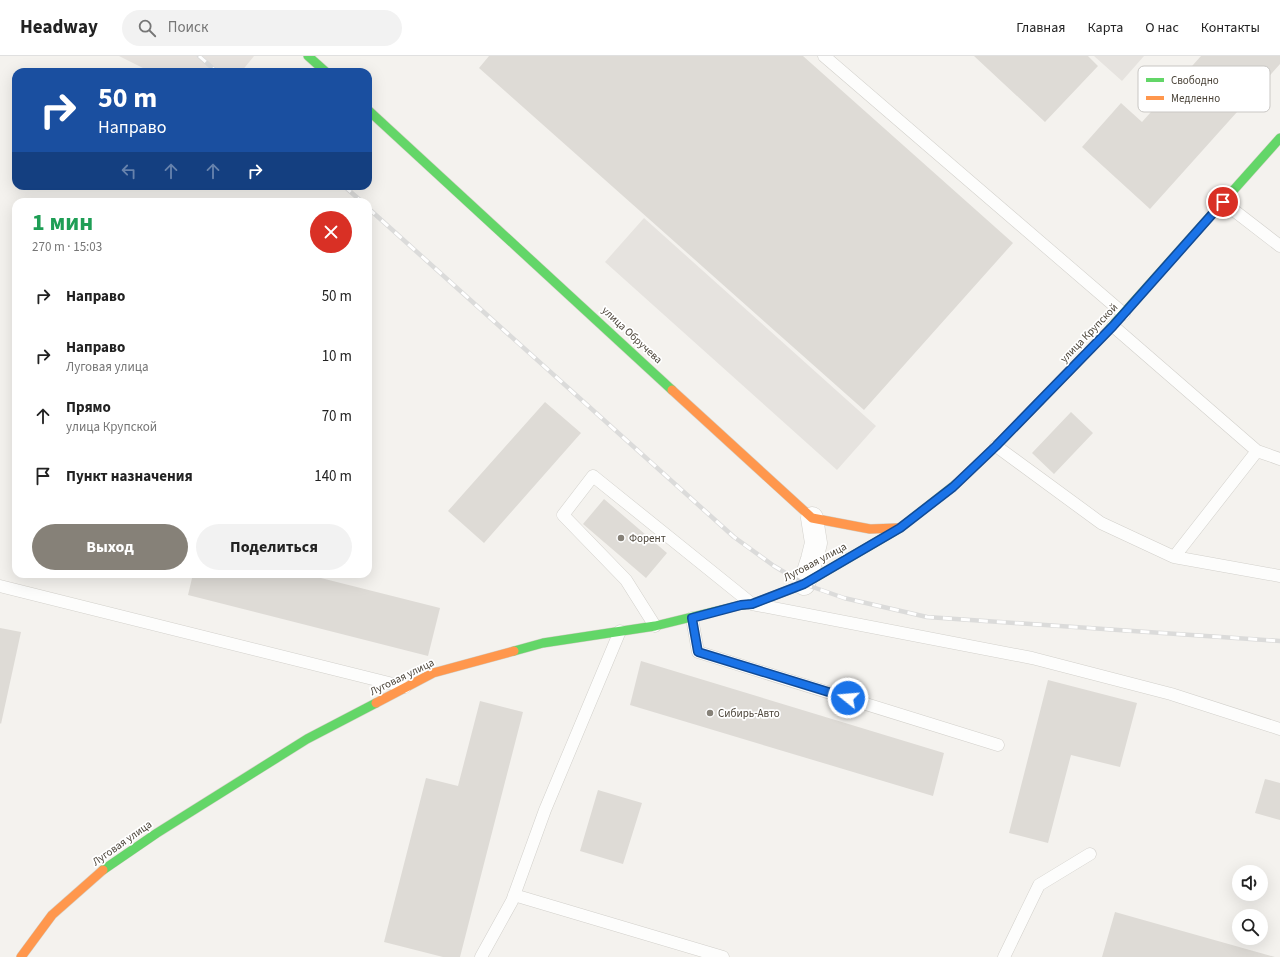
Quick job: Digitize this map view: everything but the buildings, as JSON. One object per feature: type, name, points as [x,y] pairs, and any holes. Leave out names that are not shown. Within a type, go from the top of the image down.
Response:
[{"type":"main road","points":[[308,56],[322,68]]},
{"type":"main road","name":"улица Обручева","points":[[372,114],[812,518]]},
{"type":"main road","name":"улица Крупской","points":[[900,528],[953,487],[996,446],[1113,326],[1280,138]]},
{"type":"main road","points":[[812,518],[870,530],[900,528]]},
{"type":"main road","name":"Луговая улица","points":[[21,957],[52,915],[102,870],[157,833],[307,739],[433,673],[543,643],[654,626],[741,605],[752,604],[804,584],[900,528]]},
{"type":"street","points":[[804,584],[816,543],[812,518]]},
{"type":"lane","points":[[824,56],[1124,314]]},
{"type":"lane","points":[[1223,202],[1280,246]]},
{"type":"lane","points":[[1113,326],[1257,451],[1280,459]]},
{"type":"lane","points":[[996,446],[1100,523],[1174,557],[1280,576]]},
{"type":"lane","points":[[1174,557],[1257,451]]},
{"type":"lane","points":[[654,626],[626,580],[563,515],[593,476],[752,604],[1032,658],[1170,694],[1280,729]]},
{"type":"lane","points":[[0,586],[405,687]]},
{"type":"lane","points":[[692,618],[698,652],[998,745]]},
{"type":"lane","points":[[481,957],[514,895],[545,810],[620,631]]},
{"type":"lane","points":[[1004,957],[1039,885],[1090,854]]},
{"type":"lane","points":[[514,895],[723,957]]},
{"type":"shaded area","points":[[119,56],[254,56],[244,68],[143,68]]},
{"type":"shaded area","points":[[1094,56],[1144,56],[1122,81]]},
{"type":"shaded area","points":[[644,218],[876,426],[837,470],[605,262]]},
{"type":"railway","points":[[199,56],[212,68]]},
{"type":"railway","points":[[348,190],[358,198]]},
{"type":"railway","points":[[372,212],[734,537],[774,566],[804,584],[844,598],[927,617],[1280,641]]},
{"type":"traffic: fast","points":[[308,56],[322,68]]},
{"type":"traffic: fast","points":[[372,114],[672,390]]},
{"type":"traffic: fast","points":[[1106,333],[1280,138]]},
{"type":"traffic: fast","points":[[514,651],[543,643],[655,626],[741,605],[752,604],[804,584],[900,528],[956,484]]},
{"type":"traffic: fast","points":[[103,870],[157,833],[307,739],[376,703]]},
{"type":"traffic: slow","points":[[956,484],[996,446],[1106,333]]},
{"type":"traffic: slow","points":[[672,390],[812,518],[870,529],[897,528]]},
{"type":"traffic: slow","points":[[376,703],[433,673],[514,651]]},
{"type":"traffic: slow","points":[[21,957],[52,915],[103,870]]},
{"type":"place","name":"Форент","points":[[621,538]]},
{"type":"place","name":"Сибирь-Авто","points":[[710,713]]},
{"type":"route","points":[[848,698],[698,652],[692,618],[741,605],[752,604],[804,584],[900,528],[953,487],[996,446],[1113,326],[1223,202]]}]
